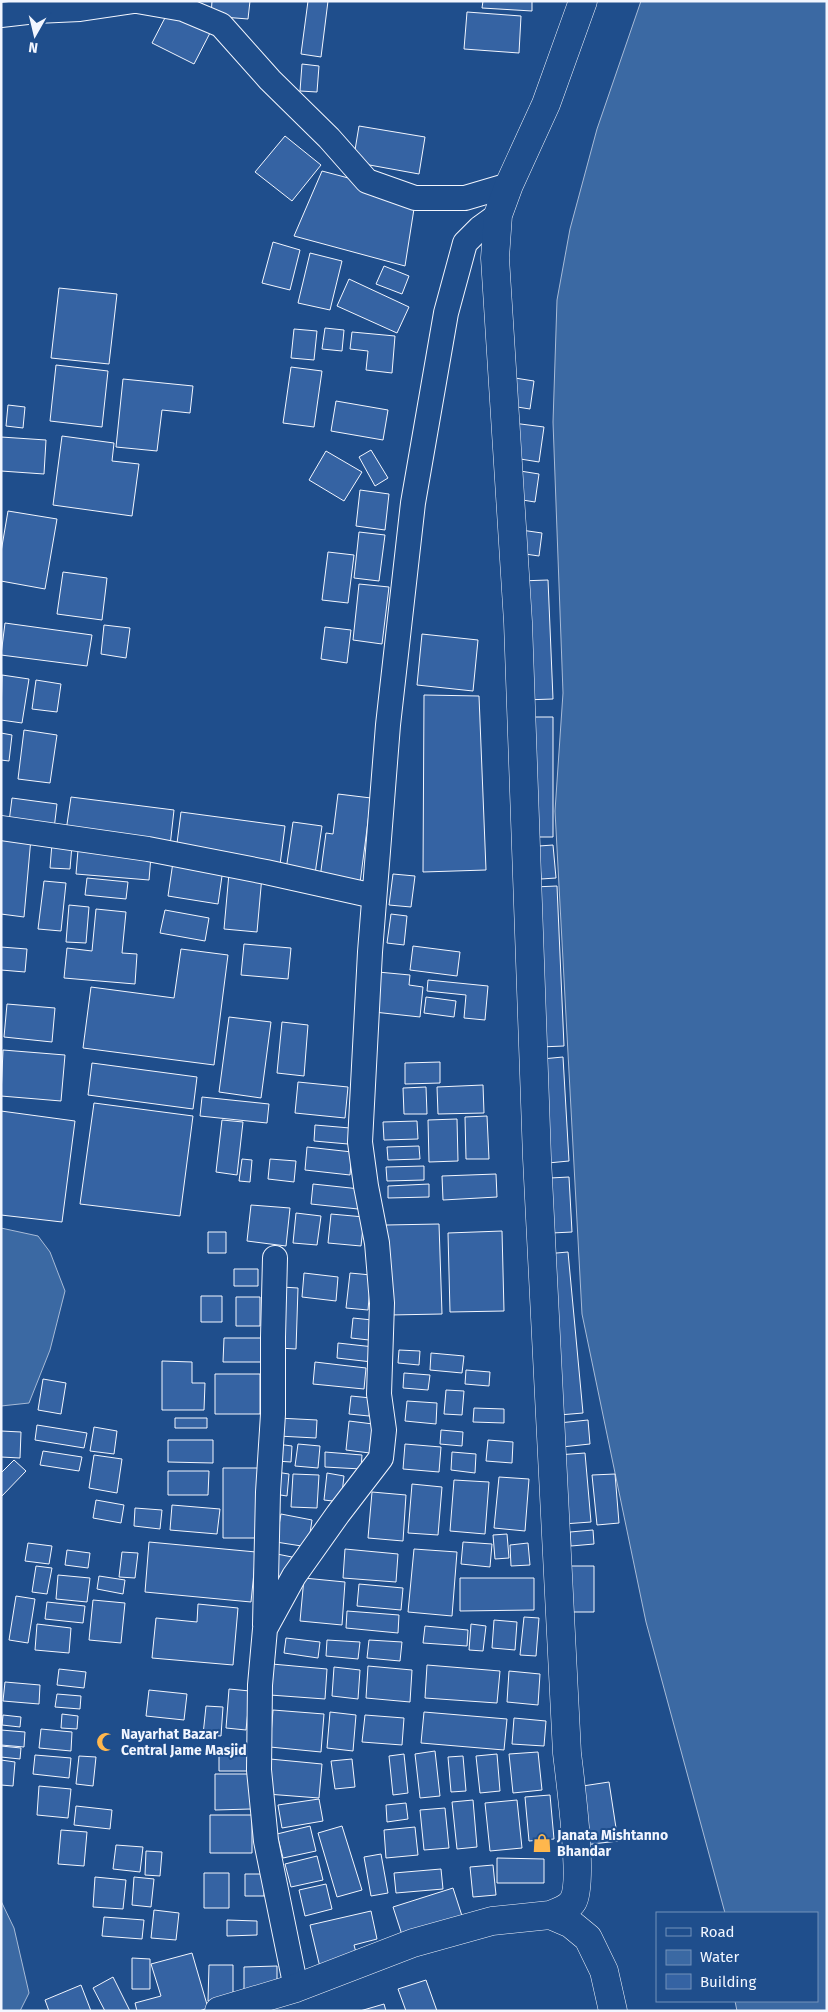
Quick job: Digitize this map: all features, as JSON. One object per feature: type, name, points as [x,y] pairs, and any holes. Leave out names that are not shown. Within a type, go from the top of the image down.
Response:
[{"type":"street","points":[[1,15],[38,6],[80,10],[135,1],[183,9],[222,24],[270,80],[329,138],[367,181],[415,198],[465,198],[509,184]]},
{"type":"street","points":[[220,2011],[296,1988],[413,1943],[492,1921],[550,1915],[564,1909],[573,1902],[577,1889],[575,1836],[567,1753],[539,1187],[518,622],[495,258],[498,214],[509,184],[546,104],[583,1]]},
{"type":"street","points":[[265,1629],[294,1576],[381,1458],[384,1430],[379,1394],[382,1303],[377,1243],[360,1142],[374,896],[388,725],[413,503],[446,313],[465,243],[498,214]]},
{"type":"street","points":[[1,828],[148,849],[266,872],[374,896]]},
{"type":"street","points":[[275,1258],[273,1414],[268,1492],[265,1629],[260,1685],[259,1770],[266,1841],[296,1988]]},
{"type":"street","points":[[550,1915],[571,1924],[588,1938],[604,1972],[613,2011]]},
{"type":"water","points":[[641,1],[827,1],[827,2011],[737,2011],[735,2002],[818,2002],[818,1912],[725,1912],[646,1622],[582,1314],[555,811],[563,693],[553,422],[557,300],[570,229],[597,129]]},
{"type":"water","points":[[1,1228],[38,1236],[50,1252],[65,1291],[50,1350],[29,1403],[1,1406]]},
{"type":"water","points":[[1,1901],[14,1928],[29,1993],[20,2011],[1,2011]]},
{"type":"building","points":[[212,1],[250,1],[248,19],[211,16]]},
{"type":"building","points":[[308,1],[328,1],[321,57],[301,54]]},
{"type":"building","points":[[483,1],[532,1],[532,11],[482,8]]},
{"type":"building","points":[[168,12],[210,33],[194,64],[152,43]]},
{"type":"building","points":[[467,12],[521,16],[519,53],[464,49]]},
{"type":"building","points":[[302,64],[319,66],[317,92],[300,91]]},
{"type":"building","points":[[359,126],[425,137],[419,174],[353,162]]},
{"type":"building","points":[[285,136],[321,165],[292,201],[255,172]]},
{"type":"building","points":[[322,171],[416,196],[405,266],[294,236]]},
{"type":"building","points":[[273,242],[300,250],[290,290],[262,283]]},
{"type":"building","points":[[310,253],[342,261],[330,310],[298,303]]},
{"type":"building","points":[[384,266],[409,276],[402,294],[376,284]]},
{"type":"building","points":[[349,279],[409,307],[397,333],[337,306]]},
{"type":"building","points":[[59,288],[117,294],[109,364],[51,358]]},
{"type":"building","points":[[325,328],[344,330],[342,351],[322,349]]},
{"type":"building","points":[[294,329],[317,331],[314,360],[291,358]]},
{"type":"building","points":[[352,332],[395,336],[392,373],[366,370],[368,351],[350,349]]},
{"type":"building","points":[[56,365],[108,371],[102,427],[50,421]]},
{"type":"building","points":[[291,367],[322,371],[314,427],[283,423]]},
{"type":"building","points":[[515,378],[534,381],[530,409],[511,406]]},
{"type":"building","points":[[123,379],[193,386],[190,413],[162,410],[157,451],[116,447]]},
{"type":"building","points":[[336,401],[388,410],[383,440],[331,431]]},
{"type":"building","points":[[8,405],[25,407],[23,428],[6,426]]},
{"type":"building","points":[[513,423],[544,427],[539,462],[508,457]]},
{"type":"building","points":[[62,436],[114,443],[112,461],[139,464],[132,516],[53,505]]},
{"type":"building","points":[[1,437],[46,440],[44,474],[1,471]]},
{"type":"building","points":[[371,450],[388,478],[375,486],[359,457]]},
{"type":"building","points":[[326,451],[362,472],[344,501],[309,480]]},
{"type":"building","points":[[514,470],[539,474],[535,502],[510,498]]},
{"type":"building","points":[[360,490],[389,494],[385,530],[356,526]]},
{"type":"building","points":[[8,511],[57,519],[45,589],[1,581],[1,552]]},
{"type":"building","points":[[514,529],[542,533],[539,556],[511,552]]},
{"type":"building","points":[[359,532],[385,535],[379,581],[354,578]]},
{"type":"building","points":[[328,552],[354,555],[348,603],[322,600]]},
{"type":"building","points":[[63,572],[107,578],[102,620],[57,614]]},
{"type":"building","points":[[548,580],[553,699],[523,700],[519,581]]},
{"type":"building","points":[[359,584],[389,587],[382,644],[353,640]]},
{"type":"building","points":[[5,623],[92,635],[87,666],[1,655]]},
{"type":"building","points":[[104,625],[130,628],[126,658],[101,654]]},
{"type":"building","points":[[325,627],[351,630],[347,663],[321,659]]},
{"type":"building","points":[[422,634],[478,640],[473,691],[417,685]]},
{"type":"building","points":[[2,675],[29,679],[22,723],[1,720]]},
{"type":"building","points":[[36,680],[61,684],[57,712],[32,709]]},
{"type":"building","points":[[424,695],[479,696],[486,870],[423,872]]},
{"type":"building","points":[[533,717],[553,717],[553,837],[534,837]]},
{"type":"building","points":[[24,730],[57,735],[50,783],[18,779]]},
{"type":"building","points":[[1,733],[12,735],[9,761],[1,760]]},
{"type":"building","points":[[338,794],[371,798],[360,883],[320,878],[326,833],[333,834]]},
{"type":"building","points":[[71,797],[174,810],[170,846],[66,831]]},
{"type":"building","points":[[12,798],[57,804],[54,829],[9,822]]},
{"type":"building","points":[[181,812],[285,826],[280,865],[176,851]]},
{"type":"building","points":[[293,822],[322,826],[315,874],[286,870]]},
{"type":"building","points":[[1,835],[31,838],[24,917],[1,914]]},
{"type":"building","points":[[52,843],[72,845],[70,869],[50,868]]},
{"type":"building","points":[[553,845],[556,878],[541,879],[539,846]]},
{"type":"building","points":[[78,850],[151,856],[149,880],[76,874]]},
{"type":"building","points":[[173,862],[223,869],[218,904],[168,896]]},
{"type":"building","points":[[229,873],[262,876],[257,932],[224,929]]},
{"type":"building","points":[[393,874],[415,876],[411,907],[389,905]]},
{"type":"building","points":[[87,878],[128,882],[126,899],[85,895]]},
{"type":"building","points":[[44,881],[66,883],[61,931],[38,929]]},
{"type":"building","points":[[557,886],[564,1046],[540,1047],[533,887]]},
{"type":"building","points":[[69,905],[89,907],[86,943],[66,942]]},
{"type":"building","points":[[96,909],[126,912],[122,953],[137,954],[135,984],[64,978],[67,948],[92,951]]},
{"type":"building","points":[[165,910],[209,918],[205,941],[160,933]]},
{"type":"building","points":[[391,914],[407,916],[404,945],[387,943]]},
{"type":"building","points":[[244,944],[291,948],[288,979],[241,975]]},
{"type":"building","points":[[413,946],[460,952],[457,976],[410,970]]},
{"type":"building","points":[[1,947],[27,949],[25,972],[1,970]]},
{"type":"building","points":[[181,949],[228,955],[214,1065],[83,1048],[91,987],[174,998]]},
{"type":"building","points":[[378,972],[410,975],[409,985],[423,987],[420,1017],[374,1012]]},
{"type":"building","points":[[428,980],[488,986],[485,1020],[464,1018],[466,995],[427,991]]},
{"type":"building","points":[[426,997],[456,1001],[454,1017],[424,1013]]},
{"type":"building","points":[[7,1004],[55,1008],[52,1042],[4,1037]]},
{"type":"building","points":[[229,1017],[271,1022],[261,1098],[219,1092]]},
{"type":"building","points":[[282,1022],[308,1025],[304,1076],[277,1073]]},
{"type":"building","points":[[3,1050],[65,1055],[61,1101],[1,1096]]},
{"type":"building","points":[[563,1057],[569,1161],[548,1163],[542,1059]]},
{"type":"building","points":[[440,1062],[440,1083],[405,1084],[405,1063]]},
{"type":"building","points":[[92,1063],[197,1077],[193,1109],[88,1095]]},
{"type":"building","points":[[298,1082],[348,1087],[345,1118],[295,1113]]},
{"type":"building","points":[[483,1085],[484,1113],[438,1114],[437,1087]]},
{"type":"building","points":[[426,1087],[427,1114],[404,1114],[403,1088]]},
{"type":"building","points":[[202,1097],[269,1104],[267,1123],[200,1116]]},
{"type":"building","points":[[94,1103],[193,1116],[180,1216],[80,1204]]},
{"type":"building","points":[[1,1111],[75,1121],[62,1222],[1,1215]]},
{"type":"building","points":[[487,1116],[489,1159],[466,1159],[465,1117]]},
{"type":"building","points":[[457,1119],[458,1161],[429,1162],[428,1120]]},
{"type":"building","points":[[222,1120],[243,1122],[237,1175],[216,1172]]},
{"type":"building","points":[[417,1121],[418,1139],[384,1140],[383,1122]]},
{"type":"building","points":[[315,1125],[350,1128],[348,1144],[314,1141]]},
{"type":"building","points":[[419,1146],[420,1159],[388,1160],[387,1147]]},
{"type":"building","points":[[307,1147],[352,1152],[350,1175],[305,1170]]},
{"type":"building","points":[[242,1159],[252,1160],[250,1182],[239,1181]]},
{"type":"building","points":[[270,1159],[296,1161],[294,1182],[268,1179]]},
{"type":"building","points":[[424,1166],[424,1180],[387,1181],[386,1167]]},
{"type":"building","points":[[496,1174],[497,1197],[443,1200],[442,1176]]},
{"type":"building","points":[[569,1177],[572,1232],[552,1233],[550,1178]]},
{"type":"building","points":[[313,1184],[360,1189],[358,1209],[311,1204]]},
{"type":"building","points":[[429,1184],[429,1197],[388,1198],[388,1186]]},
{"type":"building","points":[[251,1205],[290,1208],[286,1246],[247,1241]]},
{"type":"building","points":[[296,1213],[321,1216],[317,1245],[293,1243]]},
{"type":"building","points":[[331,1214],[364,1217],[361,1246],[328,1243]]},
{"type":"building","points":[[439,1224],[442,1314],[390,1315],[386,1225]]},
{"type":"building","points":[[502,1231],[504,1311],[450,1312],[448,1233]]},
{"type":"building","points":[[208,1232],[226,1232],[226,1253],[208,1253]]},
{"type":"building","points":[[568,1252],[583,1413],[559,1415],[545,1254]]},
{"type":"building","points":[[234,1269],[258,1269],[258,1286],[234,1286]]},
{"type":"building","points":[[304,1273],[338,1277],[336,1301],[302,1297]]},
{"type":"building","points":[[350,1273],[371,1275],[368,1310],[346,1308]]},
{"type":"building","points":[[282,1287],[298,1288],[296,1349],[279,1348]]},
{"type":"building","points":[[201,1296],[222,1296],[222,1322],[201,1322]]},
{"type":"building","points":[[236,1297],[260,1297],[260,1326],[236,1326]]},
{"type":"building","points":[[353,1318],[372,1320],[369,1340],[351,1338]]},
{"type":"building","points":[[224,1338],[261,1338],[261,1362],[223,1362]]},
{"type":"building","points":[[338,1343],[374,1347],[372,1362],[337,1358]]},
{"type":"building","points":[[399,1350],[420,1351],[419,1365],[398,1363]]},
{"type":"building","points":[[431,1353],[464,1356],[462,1373],[430,1370]]},
{"type":"building","points":[[162,1361],[192,1362],[192,1383],[205,1383],[204,1410],[162,1410]]},
{"type":"building","points":[[315,1362],[366,1368],[364,1389],[313,1384]]},
{"type":"building","points":[[466,1370],[490,1372],[489,1386],[465,1384]]},
{"type":"building","points":[[404,1373],[430,1375],[428,1390],[403,1388]]},
{"type":"building","points":[[215,1374],[260,1374],[260,1414],[215,1414]]},
{"type":"building","points":[[43,1379],[66,1383],[61,1414],[38,1410]]},
{"type":"building","points":[[446,1390],[464,1391],[462,1415],[444,1414]]},
{"type":"building","points":[[351,1396],[371,1398],[369,1416],[349,1414]]},
{"type":"building","points":[[407,1401],[437,1403],[436,1424],[405,1421]]},
{"type":"building","points":[[474,1408],[504,1409],[504,1423],[473,1422]]},
{"type":"building","points":[[175,1418],[207,1418],[207,1428],[175,1428]]},
{"type":"building","points":[[278,1418],[317,1420],[316,1438],[278,1436]]},
{"type":"building","points":[[588,1420],[590,1444],[552,1448],[549,1424]]},
{"type":"building","points":[[349,1421],[373,1424],[370,1453],[346,1450]]},
{"type":"building","points":[[37,1425],[87,1433],[84,1448],[35,1440]]},
{"type":"building","points":[[94,1427],[117,1431],[114,1454],[90,1451]]},
{"type":"building","points":[[441,1430],[463,1432],[462,1446],[440,1444]]},
{"type":"building","points":[[1,1431],[21,1432],[20,1458],[1,1457]]},
{"type":"building","points":[[168,1440],[213,1440],[213,1463],[168,1462]]},
{"type":"building","points":[[488,1440],[513,1442],[512,1463],[486,1461]]},
{"type":"building","points":[[277,1444],[292,1446],[291,1462],[276,1461]]},
{"type":"building","points":[[298,1444],[320,1446],[318,1468],[295,1466]]},
{"type":"building","points":[[405,1444],[441,1447],[439,1472],[403,1469]]},
{"type":"building","points":[[43,1451],[82,1457],[79,1471],[40,1465]]},
{"type":"building","points":[[325,1452],[362,1455],[361,1469],[325,1467]]},
{"type":"building","points":[[452,1452],[476,1454],[475,1473],[451,1470]]},
{"type":"building","points":[[585,1453],[591,1522],[563,1524],[557,1455]]},
{"type":"building","points":[[94,1455],[122,1459],[117,1493],[89,1488]]},
{"type":"building","points":[[14,1460],[26,1471],[1,1497],[1,1473]]},
{"type":"building","points":[[223,1468],[264,1468],[264,1538],[223,1538]]},
{"type":"building","points":[[168,1471],[209,1471],[208,1495],[168,1495]]},
{"type":"building","points":[[276,1472],[289,1474],[287,1496],[274,1494]]},
{"type":"building","points":[[327,1473],[344,1476],[341,1502],[324,1500]]},
{"type":"building","points":[[293,1474],[319,1475],[317,1508],[291,1507]]},
{"type":"building","points":[[615,1474],[619,1523],[597,1525],[592,1475]]},
{"type":"building","points":[[499,1477],[529,1479],[525,1531],[494,1528]]},
{"type":"building","points":[[454,1480],[489,1482],[485,1534],[450,1531]]},
{"type":"building","points":[[412,1484],[442,1487],[438,1535],[408,1533]]},
{"type":"building","points":[[372,1492],[406,1495],[403,1541],[368,1538]]},
{"type":"building","points":[[96,1500],[124,1505],[121,1523],[93,1518]]},
{"type":"building","points":[[172,1505],[220,1509],[217,1534],[170,1530]]},
{"type":"building","points":[[135,1508],[162,1510],[160,1529],[134,1526]]},
{"type":"building","points":[[281,1514],[312,1520],[308,1547],[276,1542]]},
{"type":"building","points":[[593,1530],[594,1544],[571,1546],[570,1532]]},
{"type":"building","points":[[507,1534],[509,1558],[495,1559],[493,1535]]},
{"type":"building","points":[[149,1542],[256,1552],[251,1602],[145,1592]]},
{"type":"building","points":[[463,1542],[492,1544],[490,1567],[461,1564]]},
{"type":"building","points":[[28,1543],[52,1546],[49,1564],[25,1561]]},
{"type":"building","points":[[528,1543],[530,1565],[511,1566],[510,1545]]},
{"type":"building","points":[[345,1549],[398,1554],[396,1582],[343,1578]]},
{"type":"building","points":[[414,1549],[457,1552],[452,1616],[408,1612]]},
{"type":"building","points":[[67,1550],[90,1553],[88,1568],[65,1565]]},
{"type":"building","points":[[122,1552],[138,1553],[135,1578],[119,1577]]},
{"type":"building","points":[[277,1554],[292,1557],[287,1585],[271,1582]]},
{"type":"building","points":[[36,1566],[52,1568],[47,1594],[32,1592]]},
{"type":"building","points":[[570,1566],[594,1566],[594,1612],[569,1612]]},
{"type":"building","points":[[58,1575],[90,1578],[87,1602],[56,1599]]},
{"type":"building","points":[[99,1576],[125,1580],[123,1594],[97,1589]]},
{"type":"building","points":[[304,1578],[345,1582],[342,1625],[300,1621]]},
{"type":"building","points":[[460,1578],[534,1578],[534,1610],[460,1611]]},
{"type":"building","points":[[359,1584],[403,1588],[401,1610],[357,1606]]},
{"type":"building","points":[[16,1596],[35,1599],[28,1643],[9,1640]]},
{"type":"building","points":[[93,1600],[125,1603],[121,1643],[89,1640]]},
{"type":"building","points":[[47,1602],[85,1606],[83,1623],[45,1619]]},
{"type":"building","points":[[198,1604],[238,1608],[233,1665],[152,1658],[156,1618],[197,1622]]},
{"type":"building","points":[[347,1611],[399,1615],[398,1633],[346,1628]]},
{"type":"building","points":[[524,1617],[539,1618],[536,1656],[520,1655]]},
{"type":"building","points":[[494,1620],[517,1622],[515,1650],[492,1648]]},
{"type":"building","points":[[37,1624],[71,1628],[69,1653],[35,1650]]},
{"type":"building","points":[[471,1624],[486,1626],[483,1651],[469,1650]]},
{"type":"building","points":[[425,1626],[468,1630],[467,1646],[423,1643]]},
{"type":"building","points":[[286,1638],[320,1642],[318,1658],[284,1653]]},
{"type":"building","points":[[327,1640],[360,1642],[358,1659],[326,1656]]},
{"type":"building","points":[[369,1640],[402,1642],[400,1661],[367,1658]]},
{"type":"building","points":[[272,1664],[327,1669],[325,1699],[270,1695]]},
{"type":"building","points":[[427,1665],[500,1671],[497,1703],[425,1698]]},
{"type":"building","points":[[368,1666],[412,1670],[410,1702],[366,1698]]},
{"type":"building","points":[[334,1667],[360,1670],[358,1699],[332,1696]]},
{"type":"building","points":[[59,1669],[86,1672],[84,1688],[57,1685]]},
{"type":"building","points":[[509,1671],[540,1674],[538,1705],[507,1702]]},
{"type":"building","points":[[5,1682],[40,1685],[39,1704],[3,1701]]},
{"type":"building","points":[[229,1689],[250,1691],[246,1730],[226,1728]]},
{"type":"building","points":[[149,1690],[187,1694],[184,1720],[146,1716]]},
{"type":"building","points":[[57,1694],[81,1696],[80,1709],[55,1707]]},
{"type":"building","points":[[206,1706],[223,1707],[221,1736],[203,1735]]},
{"type":"building","points":[[273,1710],[324,1714],[321,1752],[270,1747]]},
{"type":"building","points":[[330,1712],[356,1715],[353,1751],[327,1748]]},
{"type":"building","points":[[424,1712],[507,1719],[504,1750],[421,1743]]},
{"type":"building","points":[[62,1714],[78,1716],[77,1729],[61,1728]]},
{"type":"building","points":[[3,1715],[21,1717],[20,1727],[2,1725]]},
{"type":"building","points":[[365,1715],[404,1718],[402,1745],[362,1742]]},
{"type":"building","points":[[514,1718],[546,1721],[544,1746],[512,1744]]},
{"type":"building","points":[[41,1729],[72,1732],[71,1751],[39,1748]]},
{"type":"building","points":[[1,1730],[25,1732],[24,1747],[1,1745]]},
{"type":"building","points":[[1,1746],[21,1748],[20,1759],[1,1757]]},
{"type":"building","points":[[219,1747],[248,1747],[248,1771],[219,1771]]},
{"type":"building","points":[[435,1751],[440,1796],[420,1798],[415,1754]]},
{"type":"building","points":[[538,1752],[542,1790],[513,1793],[509,1754]]},
{"type":"building","points":[[404,1754],[408,1793],[393,1795],[389,1756]]},
{"type":"building","points":[[497,1754],[500,1791],[480,1793],[476,1756]]},
{"type":"building","points":[[35,1755],[71,1758],[69,1778],[33,1774]]},
{"type":"building","points":[[79,1756],[96,1757],[93,1786],[76,1784]]},
{"type":"building","points":[[463,1756],[466,1791],[451,1792],[448,1757]]},
{"type":"building","points":[[270,1759],[322,1764],[319,1798],[267,1794]]},
{"type":"building","points":[[352,1759],[355,1787],[335,1789],[331,1761]]},
{"type":"building","points":[[1,1760],[15,1762],[13,1786],[1,1785]]},
{"type":"building","points":[[215,1774],[252,1774],[251,1809],[215,1810]]},
{"type":"building","points":[[609,1782],[618,1841],[584,1845],[576,1787]]},
{"type":"building","points":[[39,1786],[71,1789],[68,1818],[37,1815]]},
{"type":"building","points":[[550,1795],[554,1839],[529,1841],[525,1797]]},
{"type":"building","points":[[319,1799],[323,1821],[282,1828],[278,1805]]},
{"type":"building","points":[[473,1800],[477,1847],[457,1849],[452,1802]]},
{"type":"building","points":[[517,1800],[522,1848],[490,1851],[485,1803]]},
{"type":"building","points":[[406,1803],[408,1819],[387,1822],[386,1805]]},
{"type":"building","points":[[76,1806],[112,1810],[110,1829],[74,1825]]},
{"type":"building","points":[[445,1808],[449,1848],[424,1850],[420,1810]]},
{"type":"building","points":[[210,1815],[252,1815],[252,1853],[210,1853]]},
{"type":"building","points":[[310,1826],[316,1851],[283,1858],[277,1834]]},
{"type":"building","points":[[342,1826],[362,1890],[337,1897],[318,1833]]},
{"type":"building","points":[[415,1827],[418,1855],[386,1858],[384,1830]]},
{"type":"building","points":[[61,1830],[87,1832],[84,1866],[58,1864]]},
{"type":"building","points":[[116,1845],[143,1847],[140,1872],[113,1869]]},
{"type":"building","points":[[146,1851],[162,1852],[160,1876],[145,1875]]},
{"type":"building","points":[[381,1854],[388,1893],[371,1896],[364,1857]]},
{"type":"building","points":[[317,1856],[323,1880],[291,1887],[285,1864]]},
{"type":"building","points":[[497,1858],[544,1859],[544,1883],[497,1883]]},
{"type":"building","points":[[493,1865],[496,1895],[473,1897],[470,1867]]},
{"type":"building","points":[[441,1869],[443,1889],[396,1893],[394,1873]]},
{"type":"building","points":[[204,1873],[229,1873],[229,1908],[204,1908]]},
{"type":"building","points":[[245,1874],[264,1874],[264,1896],[245,1896]]},
{"type":"building","points":[[95,1877],[126,1880],[123,1909],[93,1907]]},
{"type":"building","points":[[134,1877],[154,1879],[151,1907],[132,1905]]},
{"type":"building","points":[[326,1884],[332,1909],[305,1916],[299,1890]]},
{"type":"building","points":[[453,1888],[463,1919],[403,1938],[393,1907]]},
{"type":"building","points":[[154,1910],[179,1913],[176,1940],[151,1938]]},
{"type":"building","points":[[371,1911],[377,1939],[354,1945],[361,1971],[323,1980],[310,1925]]},
{"type":"building","points":[[104,1917],[144,1920],[142,1939],[102,1936]]},
{"type":"building","points":[[227,1920],[257,1921],[257,1935],[227,1936]]},
{"type":"building","points":[[192,1953],[208,2008],[199,2011],[137,2011],[135,2003],[161,1996],[151,1964]]},
{"type":"building","points":[[132,1958],[150,1959],[150,1989],[132,1989]]},
{"type":"building","points":[[209,1965],[233,1965],[233,2001],[208,2001]]},
{"type":"building","points":[[277,1966],[277,1998],[244,1998],[244,1967]]},
{"type":"building","points":[[113,1977],[130,2011],[105,2011],[93,1988]]},
{"type":"building","points":[[426,1980],[437,2011],[406,2011],[398,1989]]},
{"type":"building","points":[[81,1985],[91,2011],[49,2011],[45,2000]]},
{"type":"building","points":[[384,2004],[386,2011],[360,2011]]},
{"type":"place","name":"Nayarhat Bazar Central Jame Masjid","points":[[106,1742]]},
{"type":"place","name":"Janata Mishtanno Bhandar","points":[[542,1843]]}]
